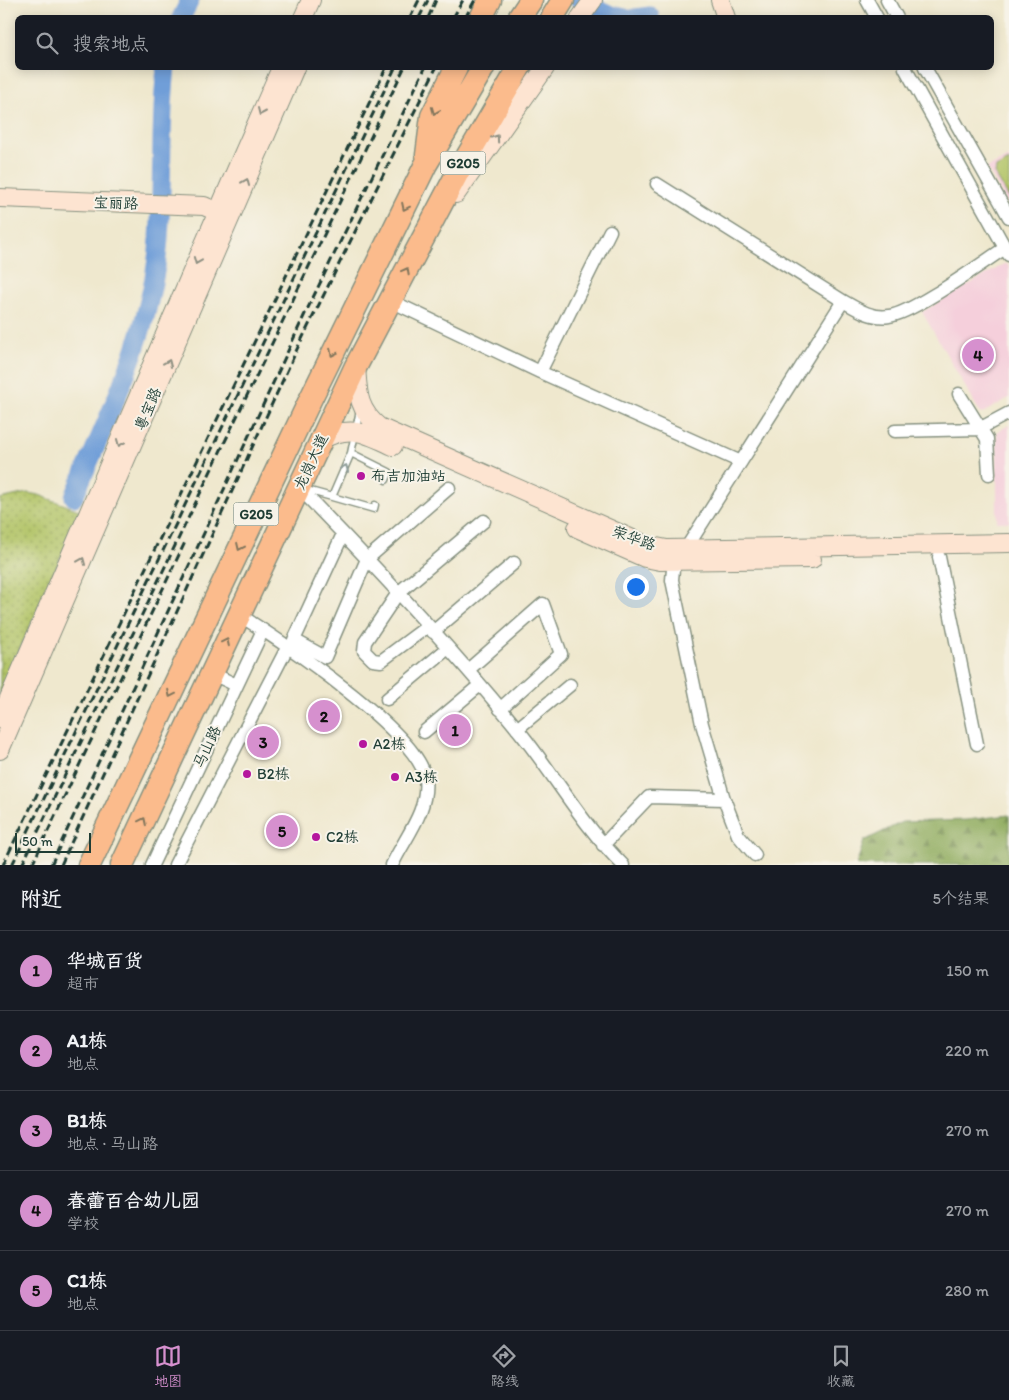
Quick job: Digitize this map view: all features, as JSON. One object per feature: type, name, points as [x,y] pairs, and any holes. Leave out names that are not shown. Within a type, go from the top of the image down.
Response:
[{"type":"highway","points":[[482,15],[490,0]]},
{"type":"highway","points":[[521,15],[531,0]]},
{"type":"highway","points":[[554,15],[563,0]]},
{"type":"highway","points":[[426,164],[432,116],[455,70]]},
{"type":"highway","name":"龙岗大道","points":[[89,865],[311,398],[426,164],[482,70]]},
{"type":"highway","name":"龙岗大道","points":[[122,865],[356,366],[458,174],[521,78]]},
{"type":"street","points":[[305,15],[311,0]]},
{"type":"street","points":[[318,15],[324,0]]},
{"type":"street","points":[[582,15],[593,0]]},
{"type":"street","points":[[598,15],[601,0]]},
{"type":"street","points":[[720,0],[725,15]]},
{"type":"street","points":[[867,0],[875,15]]},
{"type":"street","points":[[887,0],[895,15]]},
{"type":"street","name":"粤宝路","points":[[0,750],[224,214],[280,70]]},
{"type":"street","name":"粤宝路","points":[[0,719],[175,314],[294,70]]},
{"type":"street","points":[[521,78],[540,70]]},
{"type":"street","points":[[657,184],[863,312],[878,316],[891,316],[910,308],[1007,252],[906,70]]},
{"type":"street","points":[[926,70],[1009,217]]},
{"type":"street","name":"宝丽路","points":[[0,198],[204,206],[224,214]]},
{"type":"street","points":[[540,372],[610,231]]},
{"type":"street","points":[[391,301],[540,372],[741,462]]},
{"type":"street","points":[[755,854],[738,835],[724,799],[702,724],[672,580],[673,569],[843,301]]},
{"type":"street","points":[[356,366],[361,406]]},
{"type":"street","points":[[959,394],[979,429],[987,439],[989,474]]},
{"type":"street","name":"荣华路","points":[[361,406],[371,420],[379,427],[646,545],[667,549],[682,555],[939,556],[1009,554]]},
{"type":"street","points":[[895,431],[979,429],[1009,413]]},
{"type":"street","name":"荣华路","points":[[321,440],[335,432],[357,431],[645,558],[1009,543]]},
{"type":"street","points":[[299,488],[367,559],[468,670],[517,729],[603,845],[623,865]]},
{"type":"street","points":[[343,534],[294,640],[325,657],[367,559],[449,488]]},
{"type":"street","points":[[484,521],[398,593],[365,642],[364,650],[373,660],[381,661],[430,629],[514,563]]},
{"type":"street","points":[[939,556],[977,744]]},
{"type":"street","points":[[468,670],[543,604],[561,654],[500,709]]},
{"type":"street","points":[[239,615],[288,646],[350,692],[402,741],[423,764],[426,779],[423,802],[414,828],[392,865]]},
{"type":"street","name":"马山路","points":[[152,865],[263,630]]},
{"type":"street","points":[[174,865],[288,646]]},
{"type":"street","points":[[387,699],[448,648]]},
{"type":"street","points":[[211,673],[236,686]]},
{"type":"street","points":[[424,732],[480,685]]},
{"type":"street","points":[[517,729],[570,685]]},
{"type":"street","points":[[603,845],[649,797],[724,799]]},
{"type":"lane","points":[[332,497],[351,453],[361,406]]},
{"type":"lane","points":[[351,453],[389,472],[386,480]]},
{"type":"lane","points":[[299,488],[374,509],[375,505]]},
{"type":"shaded area","points":[[1009,157],[1009,206],[987,168]]},
{"type":"shaded area","points":[[1006,263],[1009,268],[1009,398],[981,414],[922,312]]},
{"type":"shaded area","points":[[1009,425],[1009,522],[997,522],[997,432]]},
{"type":"green space","points":[[1009,161],[1009,198],[995,174],[996,168]]},
{"type":"green space","points":[[27,493],[39,495],[81,511],[0,694],[0,499]]},
{"type":"green space","points":[[1009,815],[1009,865],[856,865],[864,841],[902,822],[966,820]]},
{"type":"waterway","points":[[182,15],[190,0]]},
{"type":"waterway","points":[[579,0],[611,15]]},
{"type":"waterway","points":[[74,497],[125,376],[146,314],[153,282],[160,227],[166,70]]},
{"type":"railway","points":[[412,15],[419,0]]},
{"type":"railway","points":[[420,15],[428,0]]},
{"type":"railway","points":[[429,15],[436,0]]},
{"type":"railway","points":[[455,15],[463,0]]},
{"type":"railway","points":[[467,15],[475,0]]},
{"type":"railway","points":[[3,865],[385,70]]},
{"type":"railway","points":[[12,865],[394,70]]},
{"type":"railway","points":[[22,865],[403,70]]},
{"type":"railway","points":[[51,865],[304,316],[424,70]]},
{"type":"railway","points":[[61,865],[298,347],[435,70]]},
{"type":"railway","points":[[32,865],[186,540]]},
{"type":"place","name":"春蕾百合幼儿园","points":[[978,355]]},
{"type":"place","name":"布吉加油站","points":[[361,476]]},
{"type":"place","name":"A1栋","points":[[324,716]]},
{"type":"place","name":"华城百货","points":[[455,730]]},
{"type":"place","name":"B1栋","points":[[263,742]]},
{"type":"place","name":"A2栋","points":[[363,744]]},
{"type":"place","name":"B2栋","points":[[247,774]]},
{"type":"place","name":"A3栋","points":[[395,777]]},
{"type":"place","name":"C1栋","points":[[282,831]]},
{"type":"place","name":"C2栋","points":[[316,837]]}]
